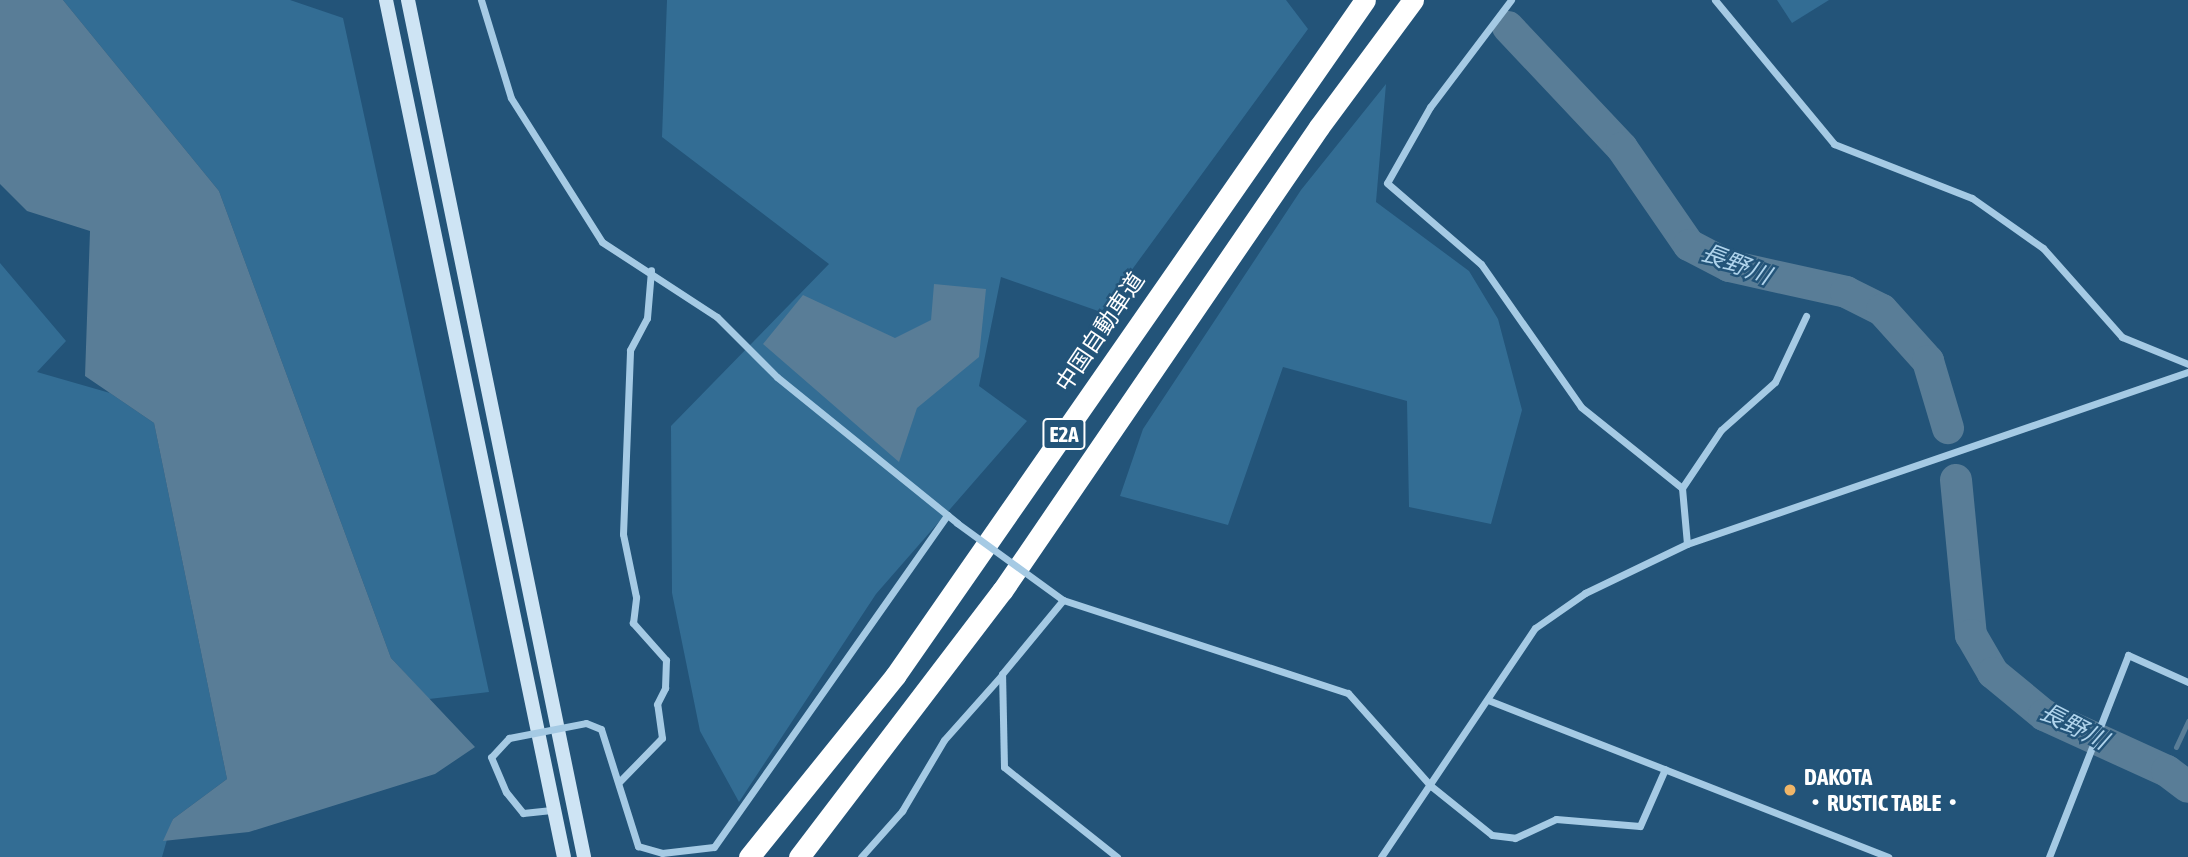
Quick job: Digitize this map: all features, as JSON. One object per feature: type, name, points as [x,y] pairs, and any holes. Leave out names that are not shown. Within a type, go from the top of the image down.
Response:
[{"type":"highway","name":"中国自動車道","points":[[749,857],[910,655],[1365,0]]},
{"type":"highway","name":"E2A","points":[[799,857],[994,602],[1319,127],[1413,0]]},
{"type":"street","points":[[386,0],[564,857]]},
{"type":"street","points":[[408,0],[584,857]]},
{"type":"street","points":[[481,0],[511,98],[602,242],[651,270],[717,317],[777,377],[957,523],[1063,600],[1348,693],[1431,786],[1492,835],[1515,838],[1556,819],[1640,826],[1665,769]]},
{"type":"street","points":[[1511,0],[1430,107],[1387,183],[1481,264],[1581,407],[1682,488]]},
{"type":"street","points":[[1716,0],[1834,144],[1972,198],[2043,248],[2122,337],[2188,364]]},
{"type":"street","points":[[620,780],[662,738],[657,704],[665,688],[666,660],[633,623],[636,597],[624,534],[630,349],[647,318],[651,270]]},
{"type":"street","points":[[1687,544],[1682,488],[1721,430],[1775,382],[1806,316]]},
{"type":"street","points":[[1381,857],[1535,628],[1585,593],[1687,544],[2188,372]]},
{"type":"street","points":[[554,810],[523,813],[506,792],[491,757],[509,738],[586,723],[601,729],[620,780],[638,846],[662,853],[714,847],[947,515]]},
{"type":"street","points":[[861,857],[902,811],[944,740],[1063,600]]},
{"type":"street","points":[[2049,857],[2127,655],[2188,682]]},
{"type":"street","points":[[1002,674],[1004,767],[1117,857]]},
{"type":"street","points":[[1488,700],[1888,857]]},
{"type":"shaded area","points":[[0,0],[63,0],[219,191],[391,658],[475,747],[435,774],[249,832],[163,841],[173,819],[227,779],[154,423],[85,376],[90,231],[27,211],[0,184]]},
{"type":"shaded area","points":[[63,0],[290,0],[343,18],[489,692],[429,699],[391,658],[219,191]]},
{"type":"shaded area","points":[[667,0],[1286,0],[1308,29],[1101,312],[1001,277],[979,386],[1027,421],[876,594],[739,802],[700,731],[672,593],[671,426],[829,264],[662,137]]},
{"type":"shaded area","points":[[1777,0],[1829,0],[1792,23]]},
{"type":"shaded area","points":[[1386,84],[1376,202],[1469,271],[1498,319],[1522,410],[1491,524],[1409,507],[1407,401],[1283,367],[1228,525],[1120,496],[1143,429],[1301,190]]},
{"type":"shaded area","points":[[0,263],[66,341],[37,372],[110,393],[154,423],[227,779],[173,819],[162,857],[0,857]]},
{"type":"shaded area","points":[[934,284],[986,289],[979,357],[917,408],[899,462],[763,344],[803,295],[895,338],[931,320]]},
{"type":"waterway","name":"長野川","points":[[1508,27],[1622,148],[1689,245],[1729,266],[1846,292],[1882,310],[1928,361],[1948,428]]},
{"type":"waterway","name":"長野川","points":[[1956,480],[1971,635],[1993,673],[2044,715],[2167,771],[2188,787]]},
{"type":"waterway","points":[[2176,747],[2188,721]]},
{"type":"place","name":"DAKOTA ・RUSTIC TABLE・","points":[[1790,790]]}]
